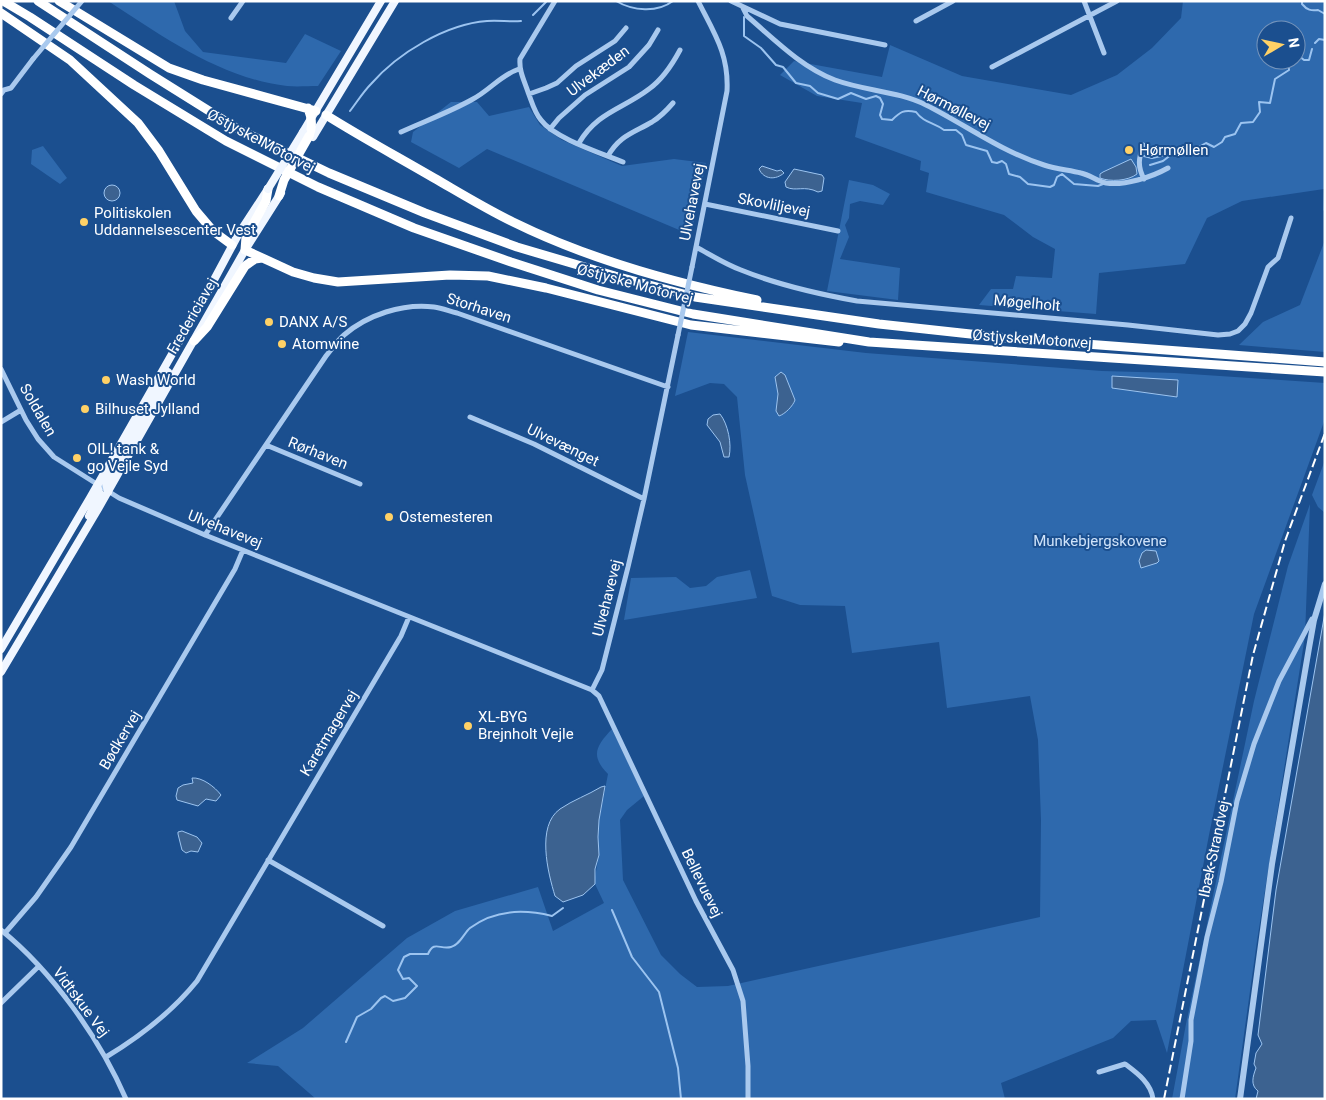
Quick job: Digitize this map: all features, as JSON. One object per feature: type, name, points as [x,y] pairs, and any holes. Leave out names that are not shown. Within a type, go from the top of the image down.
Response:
[{"type":"highway","name":"Østjyske Motorvej","points":[[3,1],[134,85],[226,140],[318,187],[414,228],[598,290],[693,314],[869,342],[1325,372]]},
{"type":"highway","name":"Østjyske Motorvej","points":[[38,1],[238,129],[328,173],[425,213],[517,247],[615,276],[695,297],[879,324],[1006,338],[1325,362]]},
{"type":"highway","points":[[59,1],[170,68],[203,80],[312,112],[311,131],[284,180],[279,196]]},
{"type":"highway","points":[[1,13],[70,60],[138,123],[159,151],[196,212],[214,231],[232,245]]},
{"type":"highway","points":[[326,115],[477,203],[512,222],[549,238],[672,281],[766,302],[803,313]]},
{"type":"highway","points":[[268,189],[266,201],[246,237],[245,250],[293,272],[314,278],[338,282],[450,275],[488,276],[546,288],[691,325],[855,344],[869,342]]},
{"type":"highway","points":[[194,341],[207,327],[245,266],[255,259],[262,258]]},
{"type":"main road","points":[[326,115],[312,112],[381,1]]},
{"type":"main road","name":"Fredericiavej","points":[[1,649],[97,486],[253,210],[308,135],[326,115],[395,1]]},
{"type":"main road","name":"Fredericiavej","points":[[1,672],[108,492],[245,250],[279,196]]},
{"type":"main road","points":[[232,245],[245,250]]},
{"type":"main road","points":[[108,492],[106,483],[178,353],[185,331]]},
{"type":"main road","points":[[55,583],[100,495],[97,486]]},
{"type":"street","points":[[1,94],[4,90],[11,88],[82,1]]},
{"type":"street","points":[[232,18],[243,1]]},
{"type":"street","points":[[555,1],[520,59],[519,69],[534,109],[541,121],[550,129],[623,162]]},
{"type":"street","name":"Ulvehavevej","points":[[108,492],[124,501],[205,535],[592,690],[602,670],[644,499],[727,91],[728,78],[723,51],[698,1]]},
{"type":"street","points":[[731,1],[780,24],[885,44]]},
{"type":"street","points":[[916,21],[953,1]]},
{"type":"street","points":[[1084,1],[1104,53]]},
{"type":"street","points":[[992,67],[1117,1]]},
{"type":"street","name":"Hørmøllevej","points":[[744,8],[747,16],[785,49],[807,65],[835,80],[910,98],[993,142],[1045,166],[1082,173],[1105,183],[1152,177],[1168,168]]},
{"type":"street","name":"Ulvekæden","points":[[529,94],[557,83],[576,66],[615,42],[626,28]]},
{"type":"street","name":"Ulvekæden","points":[[550,129],[558,118],[584,95],[629,67],[649,45],[658,30]]},
{"type":"street","points":[[579,143],[591,125],[650,88],[672,65],[680,50]]},
{"type":"street","points":[[401,132],[472,100],[509,72],[519,69]]},
{"type":"street","points":[[608,156],[621,139],[654,120],[674,103]]},
{"type":"street","points":[[1143,144],[1138,159],[1140,171],[1144,178]]},
{"type":"street","name":"Skovliljevej","points":[[705,204],[838,231]]},
{"type":"street","name":"Møgelholt","points":[[696,247],[740,270],[825,296],[857,301],[1128,325],[1218,335],[1230,334],[1245,324],[1268,267],[1278,258],[1291,218]]},
{"type":"street","name":"Storhaven","points":[[205,535],[326,356],[343,336],[357,325],[389,311],[411,307],[433,307],[457,313],[668,387]]},
{"type":"street","name":"Soldalen","points":[[1,369],[38,439],[54,457],[108,492]]},
{"type":"street","points":[[1,422],[21,410]]},
{"type":"street","name":"Ulvevænget","points":[[470,417],[534,444],[644,499]]},
{"type":"street","name":"Rørhaven","points":[[266,445],[360,484]]},
{"type":"street","name":"Bødkervej","points":[[3,932],[36,897],[71,847],[235,569],[243,550]]},
{"type":"street","name":"Ibæk Strandvej","points":[[1240,1099],[1273,855],[1314,620],[1325,584]]},
{"type":"street","name":"Karetmagervej","points":[[106,1058],[132,1042],[154,1025],[184,997],[197,980],[401,636],[409,617]]},
{"type":"street","name":"Ibæk Strandvej","points":[[1182,1099],[1191,1042],[1191,1020],[1237,801],[1254,744],[1280,681],[1312,619],[1314,620]]},
{"type":"street","name":"Bellevuevej","points":[[592,690],[600,696],[696,901],[733,970],[743,1001],[748,1066],[748,1099]]},
{"type":"street","points":[[268,860],[382,926]]},
{"type":"street","name":"Vidtskue Vej","points":[[3,932],[39,966],[84,1022],[106,1058],[126,1099]]},
{"type":"street","points":[[1,1003],[39,966]]},
{"type":"street","points":[[1099,1072],[1125,1064],[1148,1084],[1152,1091],[1153,1099]]},
{"type":"green space","points":[[108,1],[174,1],[185,31],[203,52],[286,63],[305,34],[341,51],[318,86],[287,86],[262,82],[216,65],[193,54]]},
{"type":"green space","points":[[1183,1],[1325,1],[1325,212],[1323,210],[1324,189],[1242,201],[1207,218],[1185,264],[1099,273],[1096,314],[979,305],[991,289],[1013,289],[1016,276],[1052,278],[1055,249],[1033,237],[1004,215],[926,192],[929,173],[920,170],[921,161],[855,137],[862,103],[817,96],[780,75],[794,61],[882,77],[890,45],[962,76],[1071,95],[1117,75],[1152,48],[1181,18]]},
{"type":"green space","points":[[451,102],[477,102],[489,116],[529,107],[540,125],[562,140],[622,166],[674,159],[706,163],[691,235],[487,149],[459,168],[411,142],[413,132]]},
{"type":"green space","points":[[43,146],[67,178],[60,184],[31,164],[32,150]]},
{"type":"green space","points":[[849,180],[873,185],[890,194],[883,205],[860,201],[850,204],[849,218],[845,225],[849,237],[840,259],[900,268],[898,300],[827,291]]},
{"type":"green space","points":[[1325,240],[1325,352],[1239,345],[1263,322],[1300,305]]},
{"type":"green space","name":"Munkebjergskovene","points":[[688,332],[866,353],[1102,371],[1175,373],[1325,383],[1325,419],[1254,614],[1167,1053],[1156,1020],[1131,1021],[1113,1038],[1001,1083],[1005,1099],[316,1099],[278,1066],[247,1063],[303,1028],[407,938],[455,911],[538,887],[553,931],[604,903],[595,884],[595,877],[599,855],[599,820],[608,774],[599,762],[597,751],[602,741],[612,729],[644,796],[627,810],[620,820],[623,880],[661,955],[680,974],[697,987],[728,986],[1040,917],[1041,820],[1038,740],[1030,696],[947,708],[939,642],[852,653],[845,606],[800,605],[772,596],[745,475],[737,397],[724,384],[710,383],[675,396]]},
{"type":"green space","points":[[1325,460],[1325,513],[1318,507],[1312,495]]},
{"type":"green space","points":[[1310,504],[1305,636],[1257,941],[1235,1099],[1172,1099],[1254,701],[1288,566]]},
{"type":"green space","points":[[750,570],[757,598],[624,620],[631,578],[676,577],[690,588],[706,586],[717,577]]},
{"type":"shaded area","points":[[1131,159],[1136,167],[1137,174],[1119,180],[1100,178],[1100,174],[1103,172]]},
{"type":"shaded area","points":[[762,166],[777,171],[781,170],[784,173],[770,178],[761,173],[759,169]]},
{"type":"shaded area","points":[[794,169],[822,175],[824,178],[822,191],[786,187],[785,182]]},
{"type":"shaded area","points":[[112,185],[120,193],[112,201],[104,193]]},
{"type":"shaded area","points":[[781,372],[785,375],[795,400],[784,414],[779,416],[776,411],[778,394],[775,377]]},
{"type":"shaded area","points":[[1112,376],[1178,380],[1177,397],[1112,388]]},
{"type":"shaded area","points":[[720,414],[729,434],[729,457],[724,457],[720,442],[707,425],[708,419],[713,415]]},
{"type":"shaded area","points":[[1146,550],[1156,551],[1159,561],[1141,568],[1139,561],[1142,553]]},
{"type":"shaded area","points":[[1325,612],[1325,1099],[1256,1099],[1258,1091],[1253,1083],[1256,1068],[1254,1064],[1256,1053],[1262,1044],[1258,1035],[1276,890]]},
{"type":"shaded area","points":[[192,778],[208,783],[221,795],[216,801],[206,799],[198,806],[177,800],[178,788],[193,783]]},
{"type":"shaded area","points":[[605,786],[599,820],[599,855],[595,869],[595,884],[583,895],[563,902],[555,896],[549,875],[546,850],[548,827],[560,809]]},
{"type":"shaded area","points":[[182,831],[197,837],[202,843],[198,852],[191,851],[186,853],[182,850],[178,832]]},
{"type":"waterway","points":[[616,1],[637,9],[652,9],[667,5],[673,1]]},
{"type":"waterway","points":[[1302,1],[1302,4],[1307,9],[1318,10],[1325,14]]},
{"type":"waterway","points":[[533,15],[546,2]]},
{"type":"waterway","points":[[744,17],[744,36],[761,48],[776,65],[783,67],[796,83],[810,86],[818,93],[838,99],[851,93],[866,99],[876,96],[880,98],[883,104],[880,115],[882,119],[892,120],[905,111],[916,112],[925,120],[944,130],[956,130],[962,135],[966,145],[987,151],[992,162],[1002,161],[1006,164],[1009,174],[1020,177],[1028,184],[1050,187],[1054,185],[1057,177],[1062,174],[1074,184],[1098,186],[1103,184]]},
{"type":"waterway","points":[[350,111],[365,90],[382,73],[409,51],[439,34],[471,23],[521,21]]},
{"type":"waterway","points":[[1315,43],[1319,39],[1325,40]]},
{"type":"waterway","points":[[1306,60],[1309,60],[1312,49]]},
{"type":"waterway","points":[[1144,156],[1152,158],[1197,148],[1206,143],[1214,147],[1222,142],[1225,137],[1235,134],[1241,123],[1253,122],[1260,112],[1259,102],[1270,103],[1275,79],[1289,70]]},
{"type":"waterway","points":[[1150,165],[1163,161],[1172,154]]},
{"type":"waterway","points":[[346,1042],[357,1017],[371,1009],[381,998],[385,996],[393,1001],[405,998],[417,986],[409,978],[403,979],[398,970],[404,957],[410,954],[428,954],[435,946],[447,948],[454,946],[470,928],[499,914],[531,912],[552,916],[563,908]]},
{"type":"waterway","points":[[612,910],[632,957],[659,992],[678,1068],[681,1099]]},
{"type":"railway","points":[[1164,1099],[1253,655],[1285,541],[1325,433]]},
{"type":"place","name":"Hørmøllen","points":[[1129,150]]},
{"type":"place","name":"Politiskolen Uddannelsescenter Vest","points":[[84,222]]},
{"type":"place","name":"DANX A/S","points":[[269,322]]},
{"type":"place","name":"Atomwine","points":[[282,344]]},
{"type":"place","name":"Wash World","points":[[106,380]]},
{"type":"place","name":"Bilhuset Jylland","points":[[85,409]]},
{"type":"place","name":"OIL! tank & go Vejle Syd","points":[[77,458]]},
{"type":"place","name":"Ostemesteren","points":[[389,517]]},
{"type":"place","name":"XL-BYG Brejnholt Vejle","points":[[468,726]]}]
